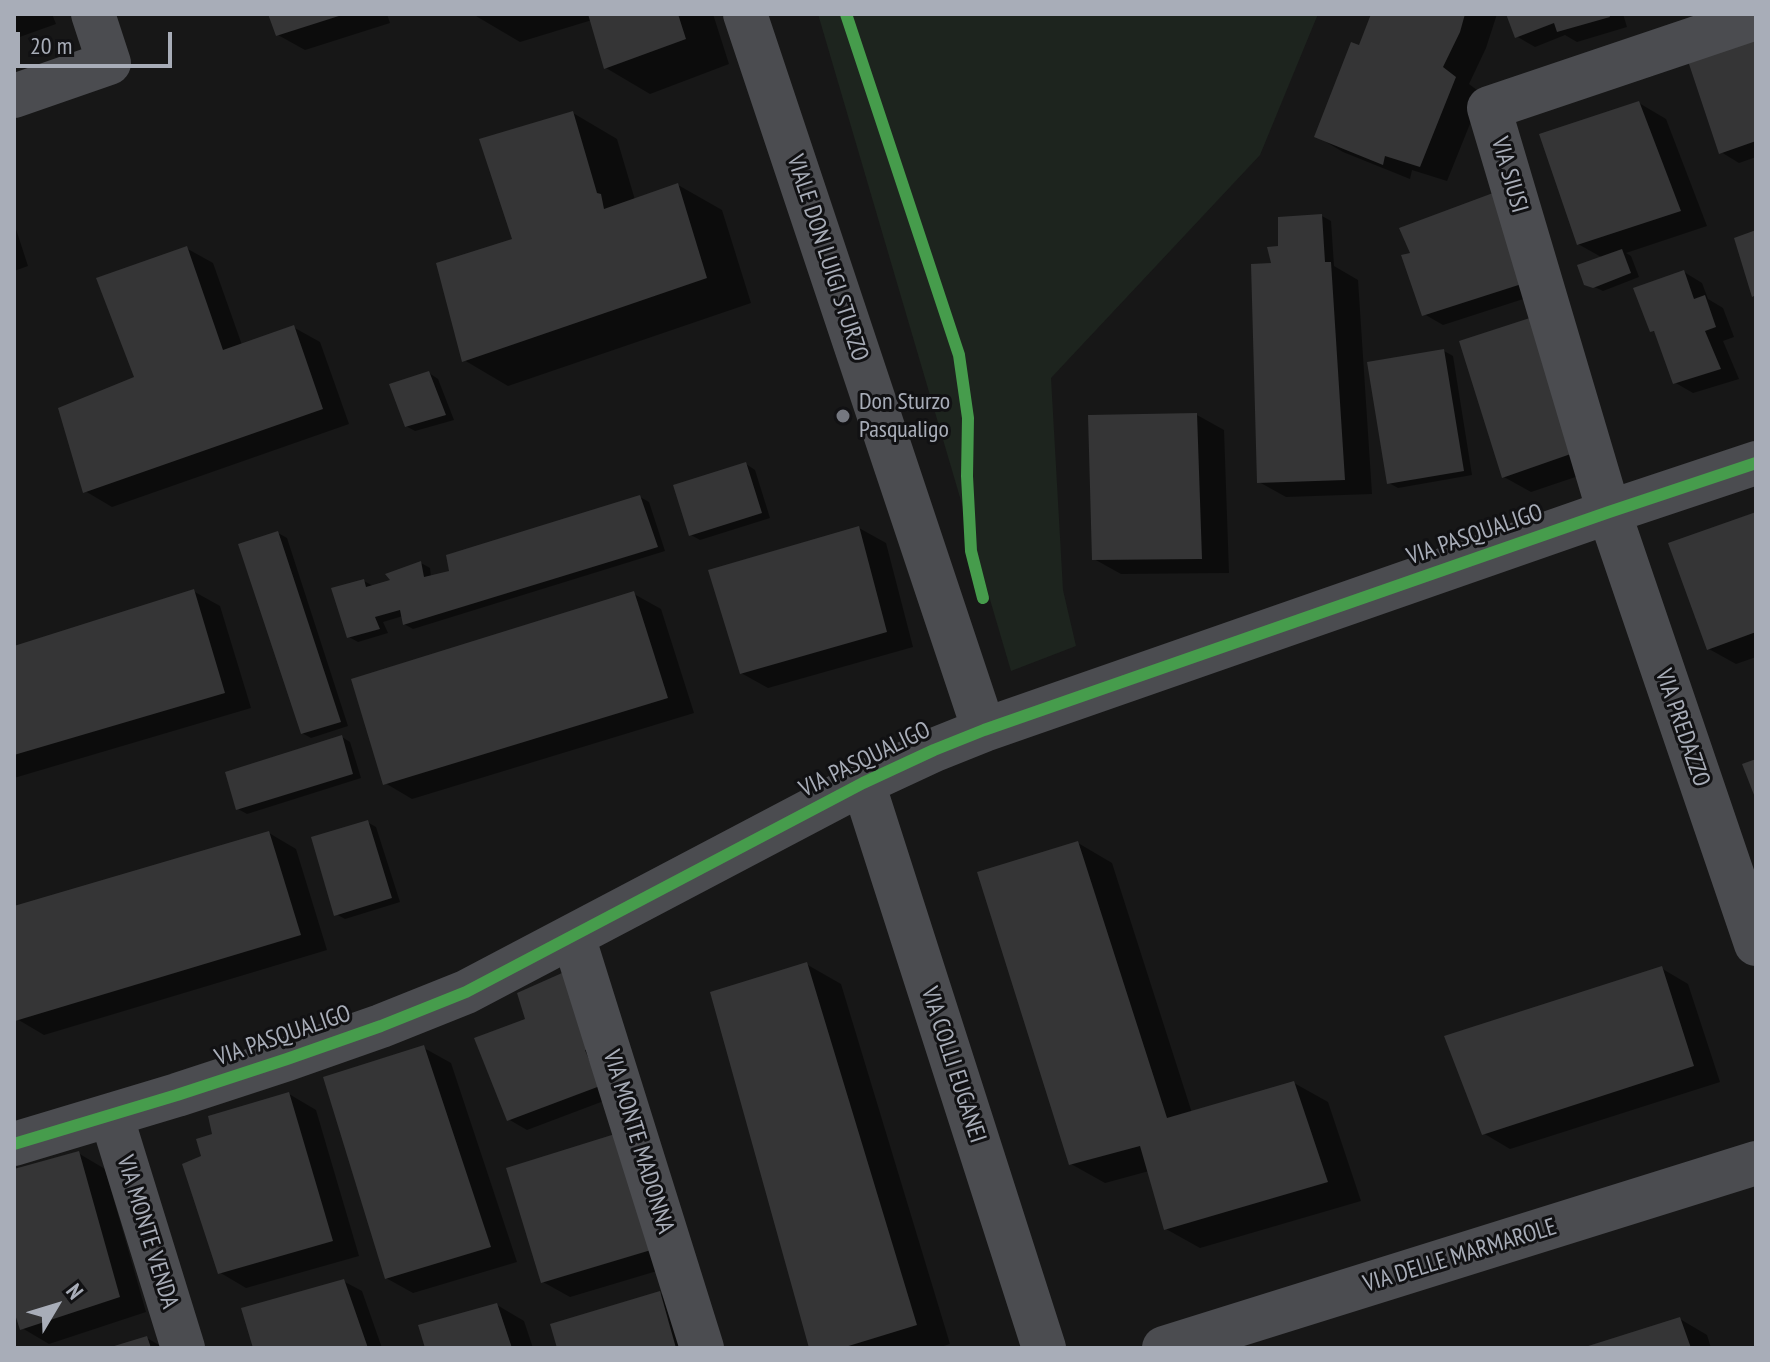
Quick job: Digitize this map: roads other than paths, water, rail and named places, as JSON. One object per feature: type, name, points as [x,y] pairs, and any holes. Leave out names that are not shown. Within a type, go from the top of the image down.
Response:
[{"type":"street","points":[[14,96],[109,63],[93,14]]},
{"type":"street","name":"VIALE DON LUIGI STURZO","points":[[745,14],[984,730]]},
{"type":"street","name":"VIA SIUSI","points":[[1609,512],[1489,108],[1756,18]]},
{"type":"street","name":"VIA PASQUALIGO","points":[[14,1144],[287,1059],[466,992],[863,783],[984,730],[1756,463]]},
{"type":"street","name":"VIA PREDAZZO","points":[[1609,512],[1756,944]]},
{"type":"street","name":"VIA COLLI EUGANEI","points":[[863,783],[1044,1348]]},
{"type":"street","name":"VIA MONTE MADONNA","points":[[573,936],[702,1348]]},
{"type":"street","name":"VIA MONTE VENDA","points":[[111,1115],[183,1348]]},
{"type":"street","name":"VIA DELLE MARMAROLE","points":[[1164,1348],[1756,1163]]},
{"type":"place","name":"Don Sturzo Pasqualigo","points":[[843,416]]}]
